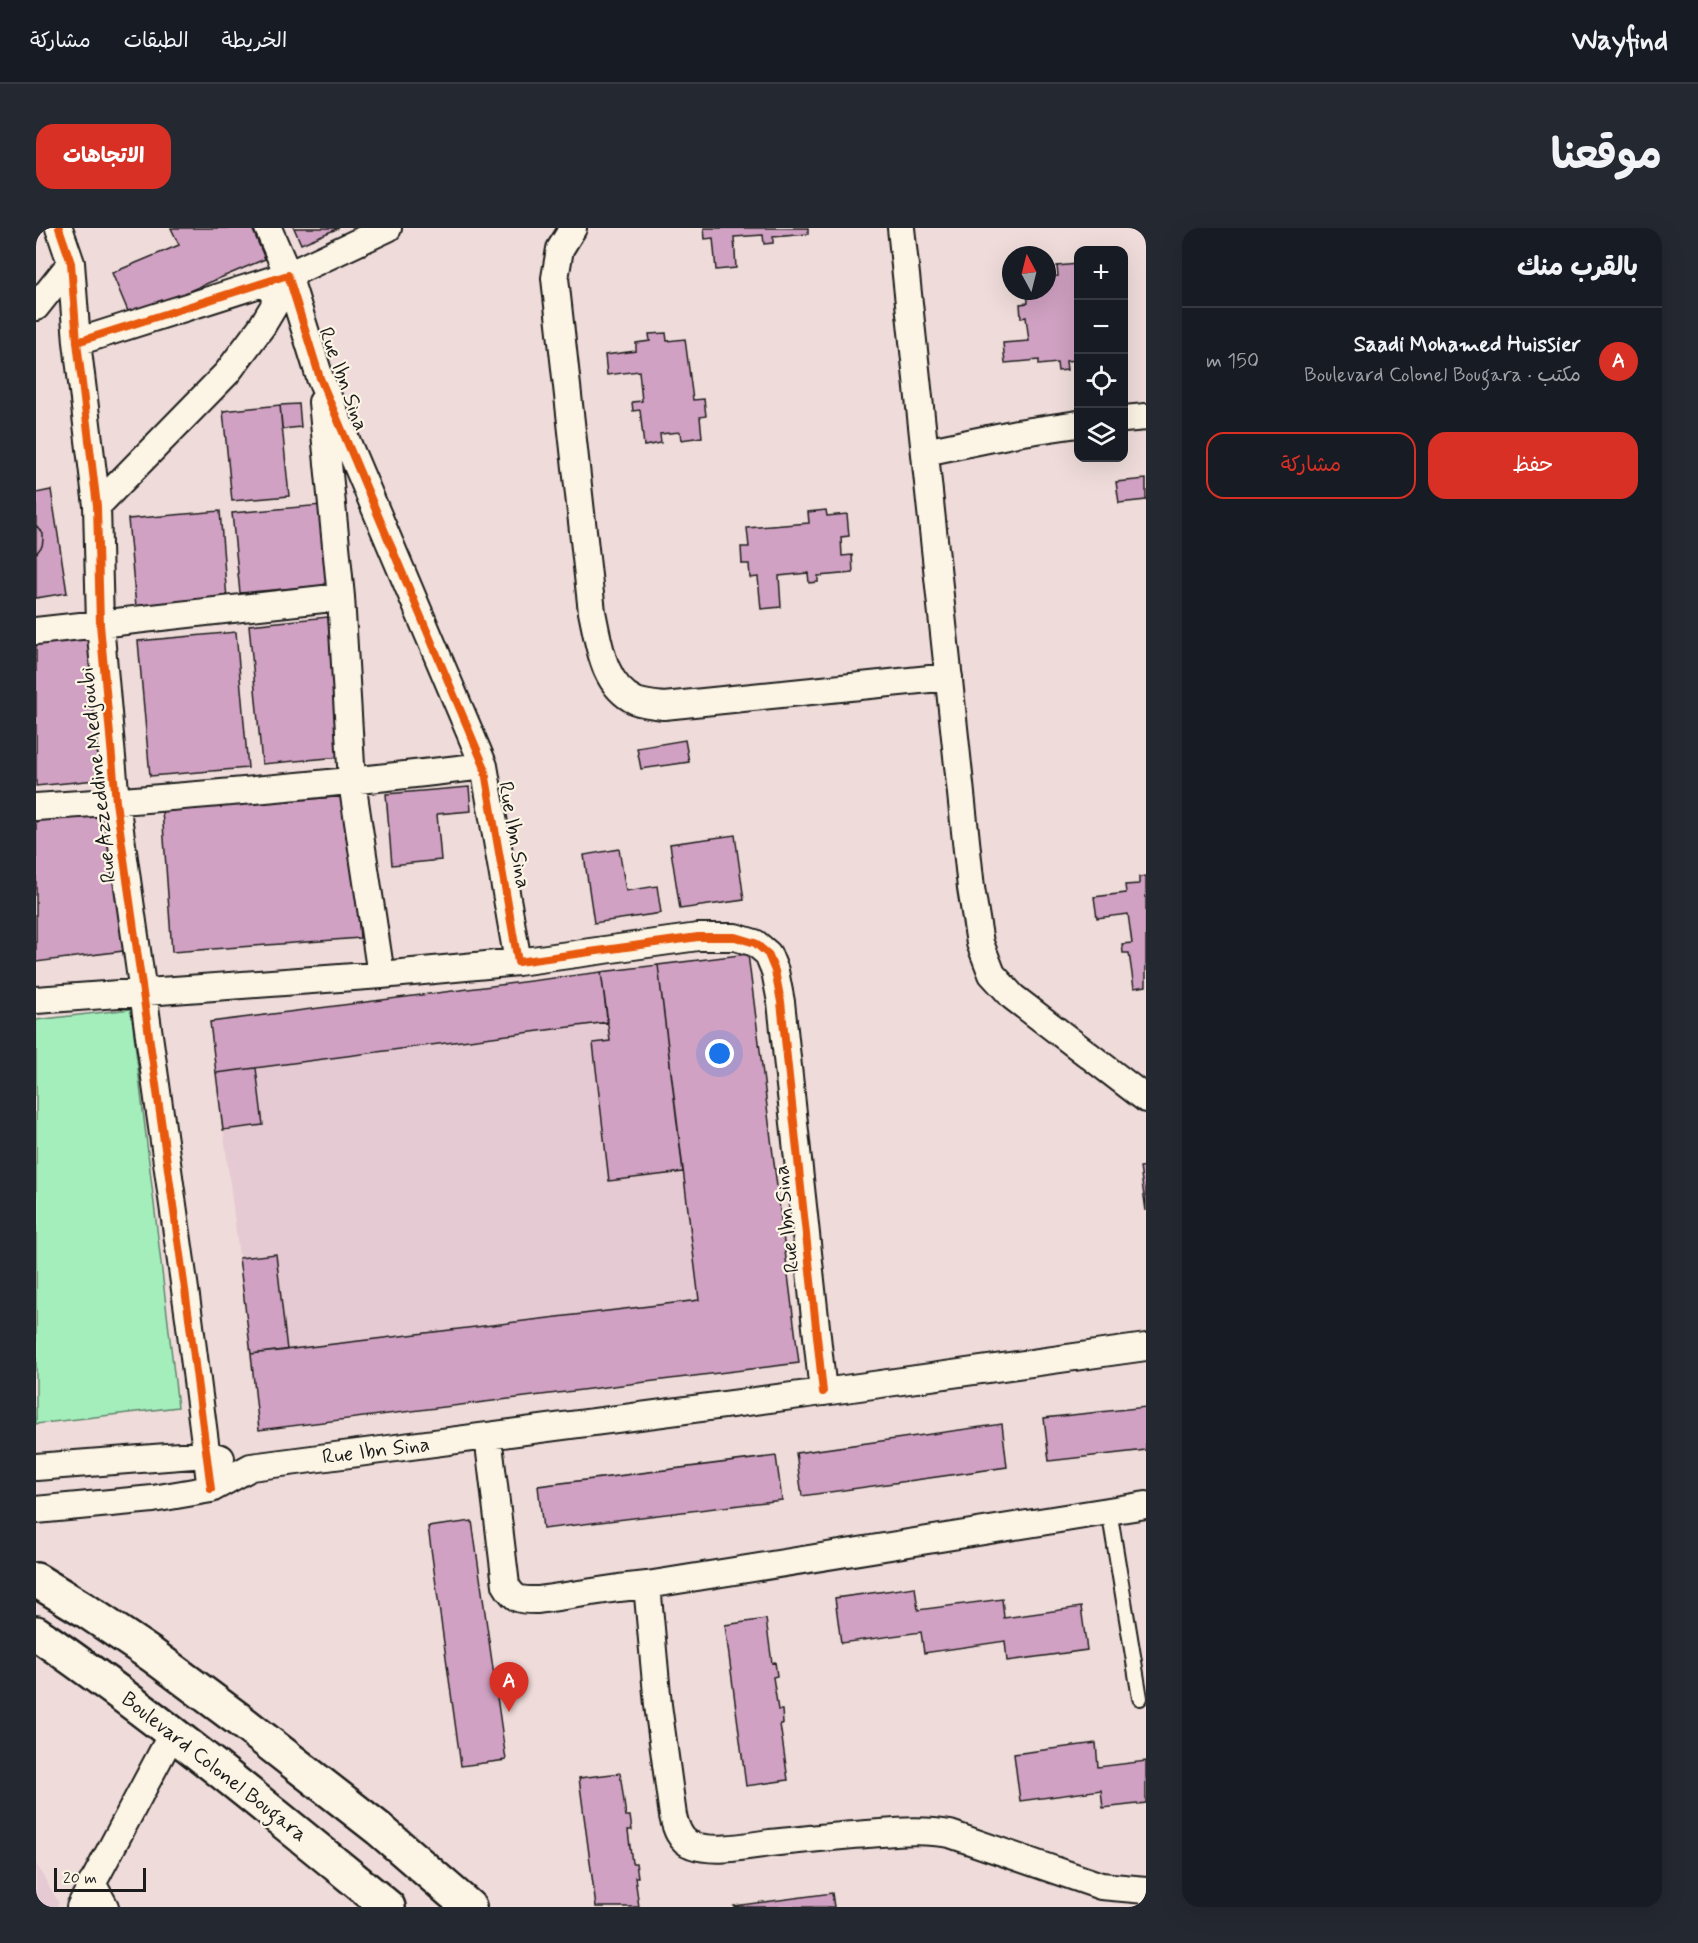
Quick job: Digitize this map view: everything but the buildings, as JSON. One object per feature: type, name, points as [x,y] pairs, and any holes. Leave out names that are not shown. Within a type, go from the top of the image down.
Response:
[{"type":"main road","points":[[36,1580],[152,1655],[238,1719],[379,1829],[470,1907]]},
{"type":"main road","name":"Boulevard Colonel Bougara","points":[[36,1634],[173,1732],[388,1907]]},
{"type":"street","name":"Rue Azzeddine Medjoubi","points":[[58,228],[72,263],[77,342],[97,506],[100,624],[116,802],[211,1489]]},
{"type":"street","name":"Rue Ibn Sina","points":[[268,228],[282,277],[320,378],[484,766],[518,962],[698,937],[735,937],[755,943],[768,954],[775,971],[781,1002],[823,1392]]},
{"type":"street","points":[[77,342],[282,277],[388,228]]},
{"type":"street","points":[[573,228],[560,249],[555,278],[592,612],[602,655],[610,676],[621,691],[637,701],[664,706],[949,677]]},
{"type":"street","points":[[902,228],[971,888],[980,943],[992,974],[1014,997],[1146,1099]]},
{"type":"street","points":[[36,307],[72,263]]},
{"type":"street","points":[[97,506],[227,373],[274,306],[282,277]]},
{"type":"street","points":[[320,378],[341,597],[352,782],[381,975]]},
{"type":"street","points":[[1128,419],[1146,417]]},
{"type":"street","points":[[925,452],[1017,433],[1074,425]]},
{"type":"street","points":[[36,631],[341,597]]},
{"type":"street","points":[[36,807],[352,782],[484,766]]},
{"type":"street","points":[[36,1000],[381,975],[518,962]]},
{"type":"street","name":"Rue Ibn Sina","points":[[250,1467],[1146,1347]]},
{"type":"street","points":[[488,1436],[506,1585],[517,1598],[525,1600],[647,1585],[1146,1505]]},
{"type":"street","points":[[36,1467],[206,1454],[250,1467]]},
{"type":"street","points":[[36,1510],[153,1499],[211,1489],[250,1467]]},
{"type":"street","points":[[647,1585],[658,1705],[673,1816],[677,1830],[691,1845],[702,1848],[727,1848],[824,1837],[928,1830],[950,1834],[1101,1886],[1146,1890]]},
{"type":"street","points":[[80,1907],[173,1732]]},
{"type":"street","points":[[92,1883],[105,1907]]},
{"type":"lane","points":[[1109,1510],[1140,1698]]},
{"type":"shaded area","points":[[658,965],[699,1300],[251,1354],[210,1022]]},
{"type":"shaded area","points":[[36,1864],[59,1903],[57,1907],[36,1907]]},
{"type":"green space","points":[[131,1009],[178,1407],[36,1424],[36,1020]]},
{"type":"cycle path","points":[[59,228],[71,263],[77,342],[97,506],[100,624],[116,802],[211,1489]]},
{"type":"cycle path","points":[[77,342],[288,275],[320,378],[484,766],[518,962],[698,937],[735,937],[755,943],[768,954],[775,971],[781,1002],[823,1392]]},
{"type":"place","name":"Saadi Mohamed Huissier","points":[[509,1712]]}]
